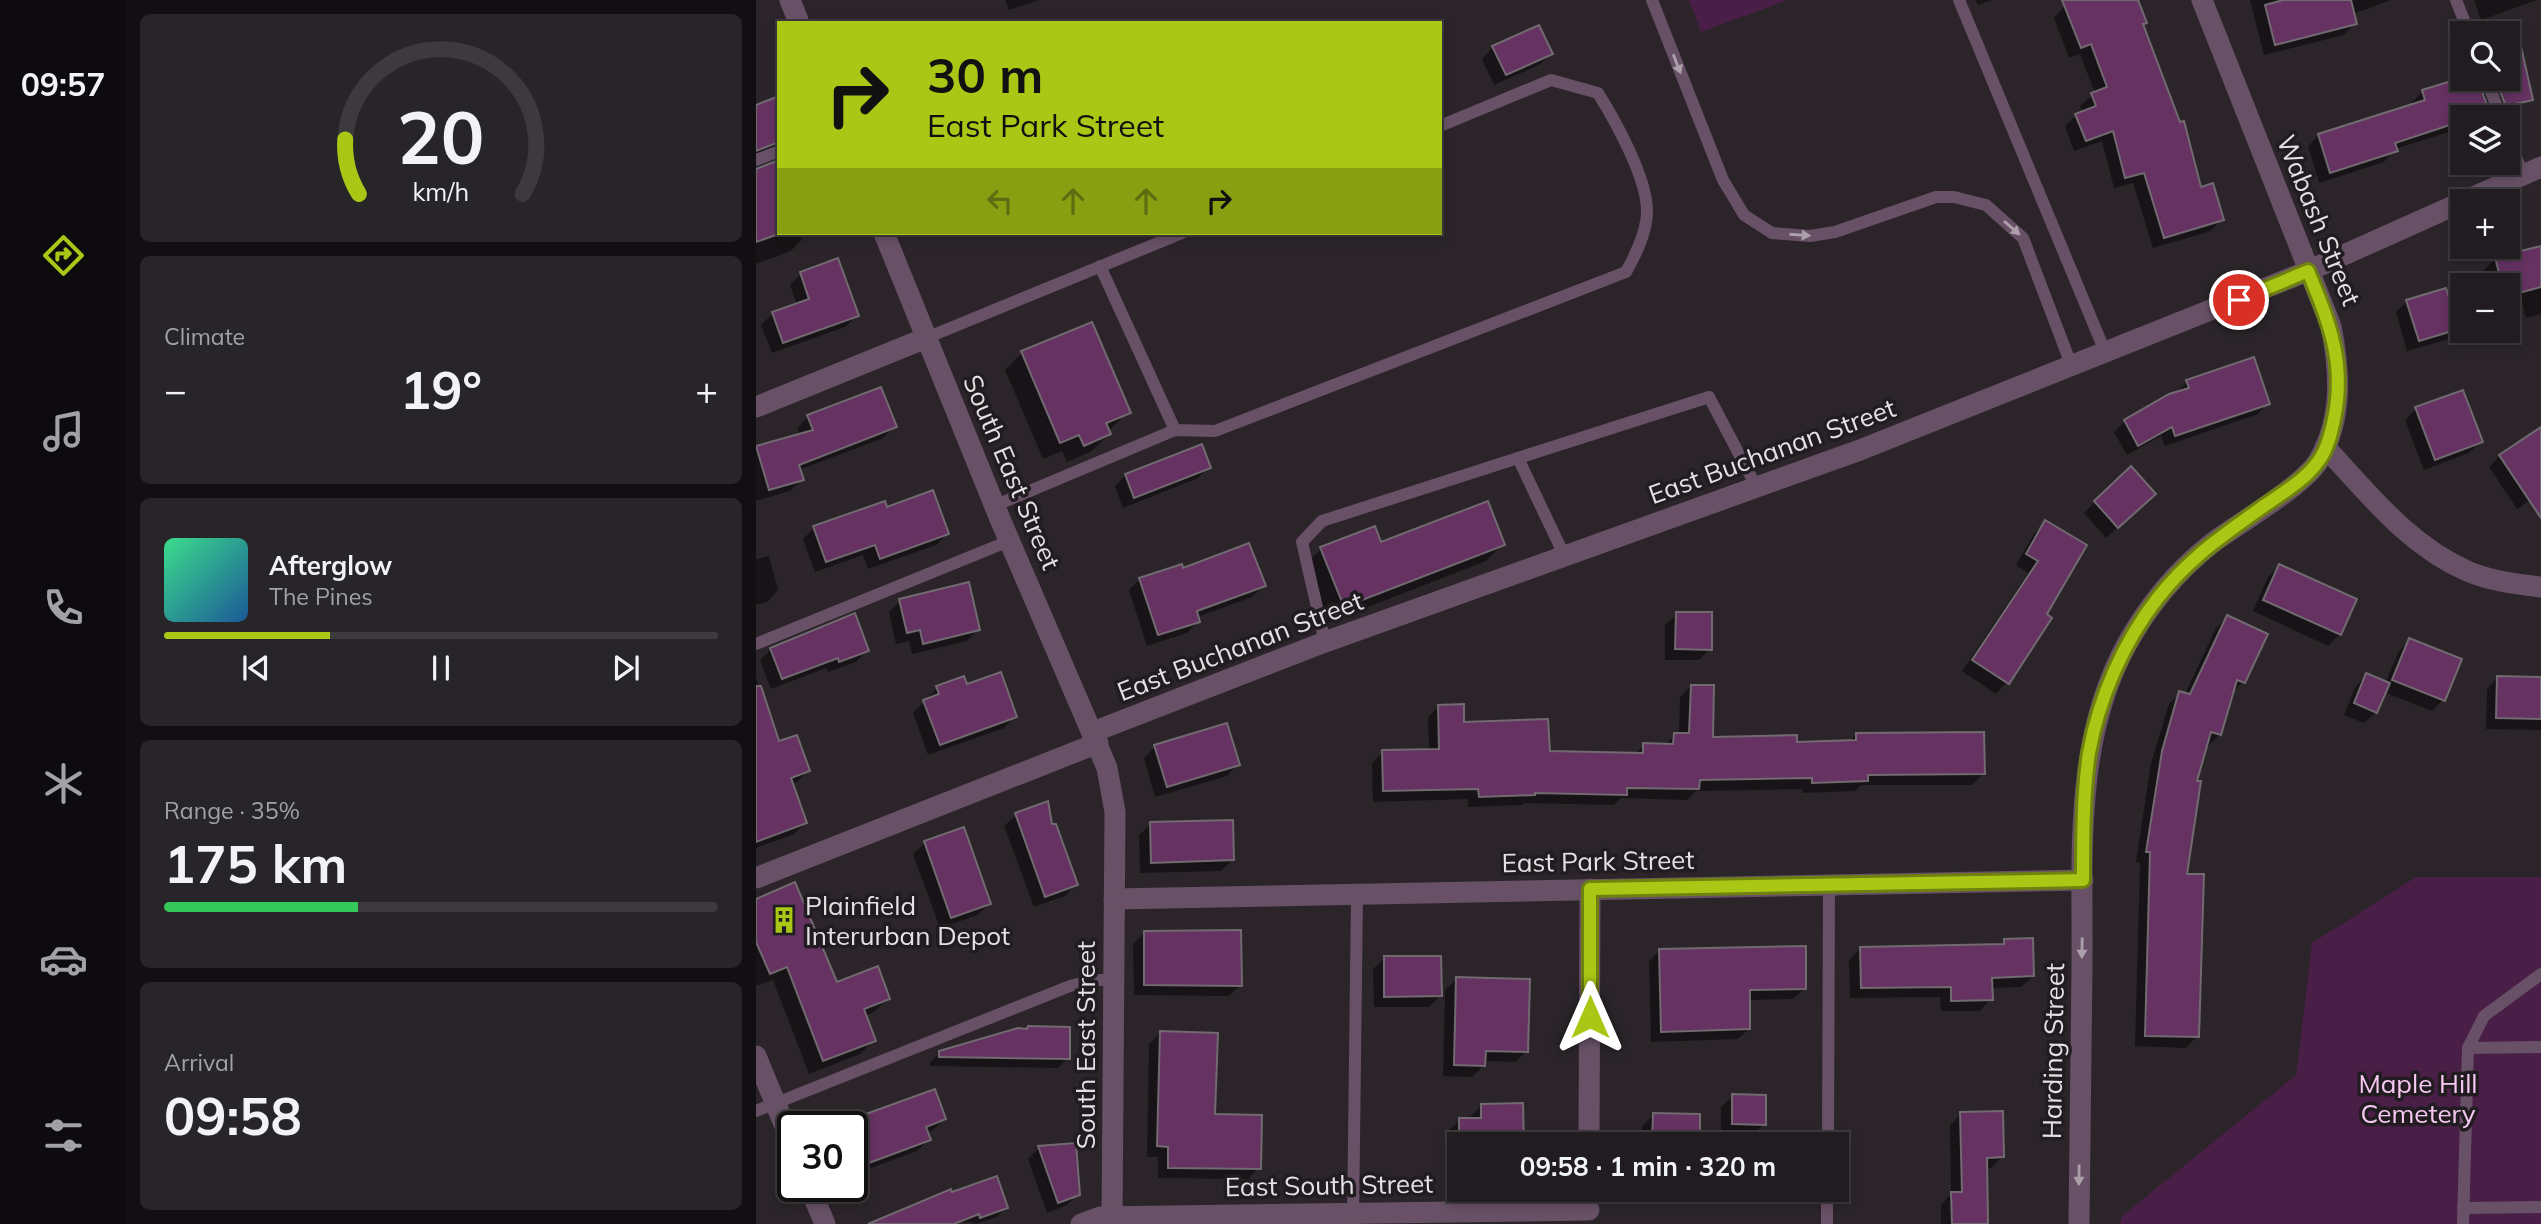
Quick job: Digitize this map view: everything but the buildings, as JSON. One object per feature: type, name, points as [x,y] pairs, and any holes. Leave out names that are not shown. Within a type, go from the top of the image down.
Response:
[{"type":"street","points":[[790,0],[798,21]]},
{"type":"street","name":"Wabash Street","points":[[2083,880],[2090,753],[2105,694],[2127,645],[2155,601],[2185,565],[2295,484],[2318,463],[2330,438],[2339,398],[2337,359],[2331,326],[2203,0]]},
{"type":"street","name":"East Buchanan Street","points":[[2492,189],[2532,171]]},
{"type":"street","name":"East Buchanan Street","points":[[756,878],[1325,642],[1860,450],[2106,354],[2308,271],[2450,208]]},
{"type":"street","name":"South East Street","points":[[885,235],[994,506],[1096,737],[1107,768],[1115,813],[1112,1220]]},
{"type":"street","points":[[756,407],[926,338]]},
{"type":"street","points":[[2325,447],[2402,530],[2431,551],[2468,571],[2504,582],[2541,587]]},
{"type":"street","name":"East Park Street","points":[[1114,899],[2083,880]]},
{"type":"street","name":"Harding Street","points":[[2079,1224],[2083,880]]},
{"type":"street","points":[[1589,1132],[1590,889]]},
{"type":"street","points":[[756,1056],[766,1106],[777,1122]]},
{"type":"street","points":[[816,1202],[825,1224]]},
{"type":"street","name":"East South Street","points":[[1081,1224],[1100,1217],[1112,1220],[1353,1219],[1589,1208]]},
{"type":"lane","points":[[1652,0],[1723,180],[1744,215],[1772,233],[1810,236],[1835,232],[1936,197],[1954,197],[1986,205],[2023,238],[2072,367]]},
{"type":"lane","points":[[1959,0],[2106,354]]},
{"type":"lane","points":[[2456,0],[2464,21]]},
{"type":"lane","points":[[994,506],[1175,430],[1215,431],[1626,272],[1638,251],[1647,213],[1644,188],[1613,117],[1598,93],[1551,80],[1442,125]]},
{"type":"lane","points":[[756,160],[777,152]]},
{"type":"lane","points":[[2520,153],[2532,171]]},
{"type":"lane","points":[[926,338],[1177,235]]},
{"type":"lane","points":[[1100,267],[1175,430]]},
{"type":"lane","points":[[1325,642],[1302,542],[1322,521],[1710,397],[1757,488]]},
{"type":"lane","points":[[1518,458],[1565,557]]},
{"type":"lane","points":[[756,644],[1009,541]]},
{"type":"lane","points":[[1828,1132],[1829,885]]},
{"type":"lane","points":[[1353,1219],[1357,894]]},
{"type":"lane","points":[[2463,1224],[2468,1048],[2484,1016],[2541,974]]},
{"type":"lane","points":[[766,1106],[1070,986],[1093,980],[1114,980]]},
{"type":"lane","points":[[2468,1048],[2541,1047]]},
{"type":"lane","points":[[1827,1202],[1827,1224]]},
{"type":"lane","points":[[2463,1208],[2541,1207]]},
{"type":"green space","points":[[1689,0],[1788,0],[1701,32]]},
{"type":"green space","name":"Maple Hill Cemetery","points":[[2416,877],[2541,877],[2541,1224],[2120,1224],[2122,1216],[2296,1075],[2312,943]]},
{"type":"place","name":"Plainfield Interurban Depot","points":[[784,920]]},
{"type":"route","points":[[1590,1017],[1590,889],[2083,880],[2090,753],[2105,694],[2127,645],[2155,601],[2185,565],[2295,484],[2318,463],[2330,438],[2339,398],[2337,359],[2331,326],[2308,271],[2239,300]]}]
